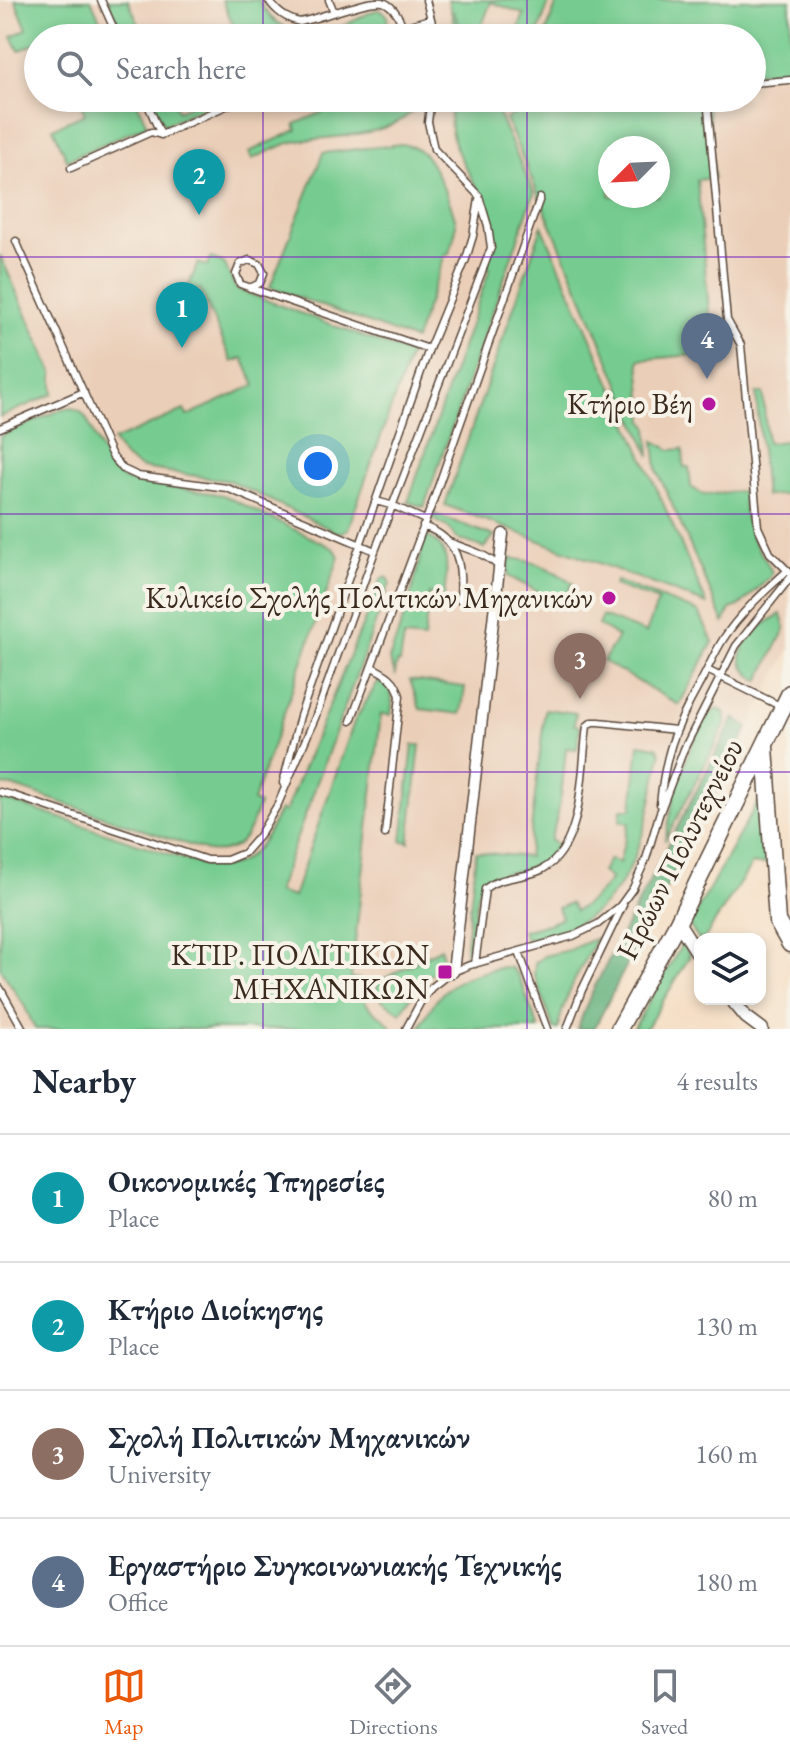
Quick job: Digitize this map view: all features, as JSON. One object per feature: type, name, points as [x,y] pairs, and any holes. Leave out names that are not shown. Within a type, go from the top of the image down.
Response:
[{"type":"street","points":[[453,972],[503,534]]},
{"type":"street","name":"Ηρώων Πολυτεχνείου","points":[[619,1029],[678,922],[764,746],[788,704]]},
{"type":"street","points":[[764,746],[777,921],[790,944]]},
{"type":"street","points":[[678,922],[694,947]]},
{"type":"street","points":[[736,1005],[762,1029]]},
{"type":"lane","points":[[101,0],[112,24]]},
{"type":"lane","points":[[268,0],[280,14],[293,21],[308,21],[376,1],[389,5],[402,24]]},
{"type":"lane","points":[[329,0],[334,12]]},
{"type":"lane","points":[[426,0],[432,24]]},
{"type":"lane","points":[[413,24],[430,19]]},
{"type":"lane","points":[[766,82],[790,80]]},
{"type":"lane","points":[[151,112],[161,135]]},
{"type":"lane","points":[[71,168],[151,132],[161,135],[213,112]]},
{"type":"lane","points":[[0,792],[207,860],[227,860],[244,853],[259,836],[278,804],[315,718],[491,248],[479,196],[434,149],[428,122],[429,112]]},
{"type":"lane","points":[[708,112],[727,320],[741,345],[758,527],[770,553],[789,572]]},
{"type":"lane","points":[[278,804],[300,716],[429,349],[466,259],[479,196]]},
{"type":"lane","points":[[351,721],[540,198]]},
{"type":"lane","points":[[16,241],[118,465],[138,476],[227,488],[375,551]]},
{"type":"lane","points":[[250,288],[260,283],[264,273],[259,264],[249,260],[240,264],[236,274],[240,284],[250,288],[429,349]]},
{"type":"lane","points":[[0,428],[84,392]]},
{"type":"lane","points":[[376,501],[394,506],[449,542],[457,554],[462,575],[460,600]]},
{"type":"lane","points":[[449,542],[481,554],[499,567]]},
{"type":"lane","points":[[659,815],[670,744],[723,639],[739,618],[789,572]]},
{"type":"lane","points":[[567,1029],[582,990],[646,859],[684,749],[736,646],[789,572]]},
{"type":"lane","points":[[372,667],[393,680],[400,696],[385,834]]},
{"type":"lane","points":[[707,670],[788,704]]},
{"type":"lane","points":[[475,964],[485,889],[497,882],[543,869],[559,856],[571,835],[588,725],[599,722],[676,730]]},
{"type":"lane","points":[[406,1029],[431,988],[453,972],[560,941],[586,930],[614,912],[627,897]]},
{"type":"lane","points":[[519,952],[547,1029]]},
{"type":"lane","points":[[0,988],[23,1029]]},
{"type":"shaded area","points":[[0,0],[790,0],[790,648],[594,1029],[0,1029]]},
{"type":"green space","points":[[15,0],[91,0],[102,24],[25,24]]},
{"type":"green space","points":[[108,0],[128,0],[139,24],[119,24]]},
{"type":"green space","points":[[222,0],[259,0],[280,24],[233,24]]},
{"type":"green space","points":[[448,0],[550,0],[541,24],[520,24],[524,14],[491,2],[482,24],[459,24],[453,11],[458,24],[454,24]]},
{"type":"green space","points":[[558,0],[790,0],[790,70],[766,72],[766,24],[549,24]]},
{"type":"green space","points":[[376,10],[388,16],[387,23],[347,24]]},
{"type":"green space","points":[[24,30],[24,49],[19,51],[12,36]]},
{"type":"green space","points":[[141,112],[147,125],[67,160],[53,128],[85,114]]},
{"type":"green space","points":[[158,112],[193,112],[164,125]]},
{"type":"green space","points":[[323,112],[412,112],[385,127],[298,141],[252,159],[249,152],[297,130],[295,124]]},
{"type":"green space","points":[[451,112],[497,112],[534,193],[424,507],[408,502],[490,268],[485,266],[493,239],[484,201],[458,154]]},
{"type":"green space","points":[[516,112],[708,112],[714,178],[697,180],[713,353],[639,360],[650,456],[506,119]]},
{"type":"green space","points":[[401,144],[416,148],[428,159],[448,199],[456,224],[452,244],[448,255],[445,255],[415,340],[270,287],[323,153]]},
{"type":"green space","points":[[542,226],[707,604],[445,505]]},
{"type":"green space","points":[[0,255],[53,373],[53,394],[0,417]]},
{"type":"green space","points":[[211,258],[224,263],[236,289],[410,354],[348,529],[342,532],[336,532],[230,481],[142,468],[125,458],[113,441],[184,410],[187,416],[255,385],[243,358],[232,362],[200,289],[192,292],[189,285],[198,263],[207,266]]},
{"type":"green space","points":[[756,393],[763,393],[767,443],[785,441],[790,494],[765,496]]},
{"type":"green space","points":[[72,408],[86,418],[111,468],[125,480],[223,495],[331,547],[339,557],[253,801],[259,804],[256,814],[243,840],[229,850],[207,851],[12,786],[0,785],[0,436],[60,410]]},
{"type":"green space","points":[[654,441],[671,450],[683,449],[684,467],[689,467],[691,487],[704,495],[742,491],[749,532],[772,574],[739,606],[730,609],[724,623],[657,470]]},
{"type":"green space","points":[[431,513],[494,536],[484,548],[456,538],[449,528],[430,517]]},
{"type":"green space","points":[[424,535],[440,546],[444,553],[447,569],[444,596],[429,594],[424,639],[404,637],[395,674],[389,659],[414,583]]},
{"type":"green space","points":[[509,558],[542,566],[573,583],[561,604],[508,576]]},
{"type":"green space","points":[[385,577],[390,583],[277,892],[293,897],[354,722],[378,682],[383,684],[391,695],[392,710],[391,715],[381,714],[351,978],[363,980],[368,1006],[392,1029],[35,1029],[0,968],[0,800],[205,866],[220,867],[243,860],[260,844],[280,810],[285,812]]},
{"type":"green space","points":[[616,581],[699,612],[713,642],[679,705],[603,661],[618,637],[598,625],[602,616],[646,633],[658,601],[614,585]]},
{"type":"green space","points":[[781,614],[785,629],[759,681],[747,672],[742,653],[752,635]]},
{"type":"green space","points":[[410,680],[465,687],[461,714],[420,709]]},
{"type":"green space","points":[[545,709],[576,713],[574,725],[580,726],[577,749],[566,748],[559,806],[550,840],[559,846],[540,864],[495,876],[481,886],[477,894],[470,951],[465,954],[476,852],[528,857]]},
{"type":"green space","points":[[718,709],[724,712],[726,723],[665,841],[675,792],[688,754],[706,715]]},
{"type":"green space","points":[[734,718],[748,728],[594,1029],[577,1029],[591,994]]},
{"type":"green space","points":[[639,744],[657,747],[661,754],[647,817],[626,874],[611,897],[589,917],[561,931],[526,939],[522,931],[562,918],[558,908],[570,903],[575,911],[611,879],[602,872],[609,859],[619,863],[629,823],[620,821],[621,809],[632,809]]},
{"type":"green space","points":[[413,745],[420,745],[409,842],[402,841]]},
{"type":"green space","points":[[758,801],[763,802],[768,864],[752,864],[708,933],[694,933],[689,925]]},
{"type":"green space","points":[[596,938],[569,994],[558,1029],[554,1029],[534,974],[535,963],[544,956],[569,950]]},
{"type":"green space","points":[[682,944],[690,956],[646,1029],[633,1029]]},
{"type":"green space","points":[[441,948],[444,965],[419,986],[401,1013],[379,998],[376,992],[378,982]]},
{"type":"green space","points":[[503,967],[511,968],[518,975],[539,1029],[419,1029],[435,1002],[452,985],[473,975]]},
{"type":"place","name":"Κτήριο Διοίκησης","points":[[199,215]]},
{"type":"place","name":"Οικονομικές Υπηρεσίες","points":[[182,348]]},
{"type":"place","name":"Εργαστήριο Συγκοινωνιακής Τεχνικής","points":[[707,379]]},
{"type":"place","name":"Κτήριο Βέη","points":[[709,404]]},
{"type":"place","name":"Κυλικείο Σχολής Πολιτικών Μηχανικών","points":[[609,598]]},
{"type":"place","name":"Σχολή Πολιτικών Μηχανικών","points":[[580,699]]},
{"type":"place","name":"ΚΤΙΡ. ΠΟΛΙΤΙΚΩΝ ΜΗΧΑΝΙΚΩΝ","points":[[445,972]]}]
